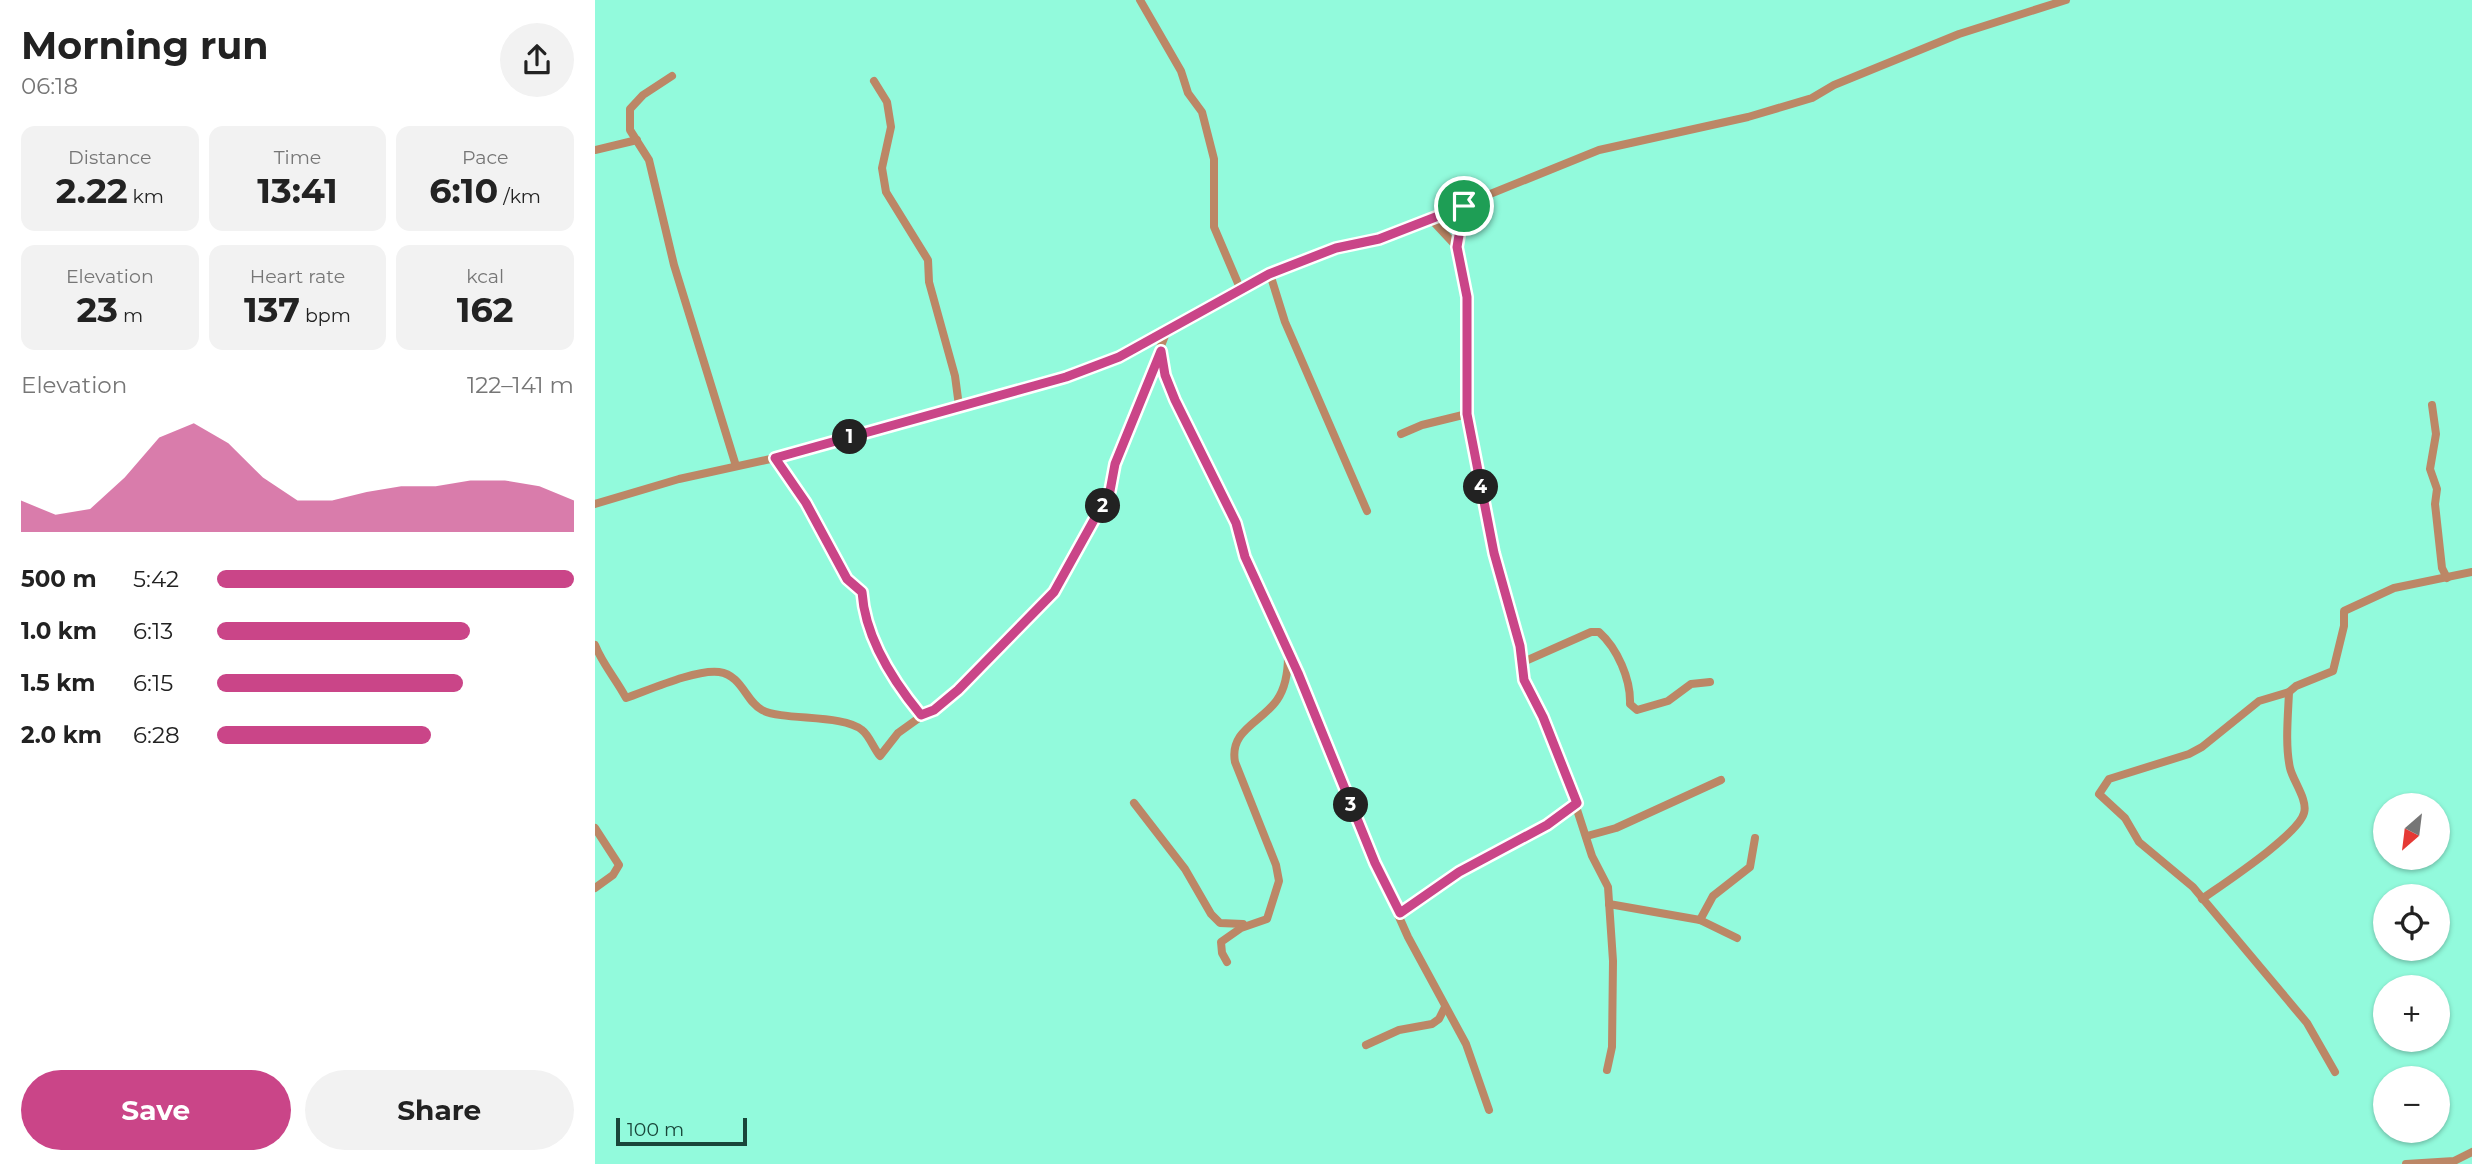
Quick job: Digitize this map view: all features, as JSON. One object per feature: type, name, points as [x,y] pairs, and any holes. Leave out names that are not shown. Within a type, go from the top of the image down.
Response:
[{"type":"street","points":[[1140,0],[1181,71],[1188,93],[1202,112],[1214,159],[1214,228],[1240,288]]},
{"type":"street","points":[[595,503],[679,478],[775,458],[1066,377],[1119,357],[1269,274],[1336,248],[1379,239],[1599,150],[1748,117],[1812,98],[1834,85],[1959,34],[2066,0]]},
{"type":"street","points":[[672,76],[643,95],[630,109],[629,131],[649,160],[674,265],[736,466]]},
{"type":"street","points":[[874,81],[887,102],[891,127],[881,168],[886,192],[928,260],[929,282],[955,376],[959,406]]},
{"type":"street","points":[[595,150],[637,139]]},
{"type":"street","points":[[1464,206],[1457,247],[1467,297],[1467,414],[1494,553],[1520,646],[1524,680],[1543,717],[1577,803],[1592,856],[1608,887],[1613,961],[1612,1047],[1607,1070]]},
{"type":"street","points":[[1430,219],[1457,247]]},
{"type":"street","points":[[1269,274],[1285,322],[1367,511]]},
{"type":"street","points":[[595,645],[603,666],[616,678],[626,698],[707,672],[722,672],[743,686],[758,709],[773,715],[808,716],[850,724],[863,730],[880,757],[898,733],[921,715],[934,710],[958,690],[1054,592],[1110,491],[1115,464],[1166,333]]},
{"type":"street","points":[[1161,351],[1170,388],[1236,523],[1245,557],[1375,863],[1400,913],[1408,937],[1466,1044],[1489,1110]]},
{"type":"street","points":[[2432,405],[2436,434],[2430,469],[2437,489],[2435,504],[2441,568],[2447,578]]},
{"type":"street","points":[[1401,435],[1422,425],[1467,414]]},
{"type":"street","points":[[775,458],[806,503],[847,579],[862,592],[865,622],[905,696],[921,715]]},
{"type":"street","points":[[2335,1072],[2307,1023],[2178,871],[2139,842],[2125,818],[2099,793],[2109,779],[2189,754],[2202,747],[2259,701],[2289,692],[2296,686],[2333,671],[2344,626],[2344,611],[2394,588],[2472,572]]},
{"type":"street","points":[[1521,663],[1591,632],[1599,632],[1622,668],[1630,690],[1630,704],[1637,710],[1661,705],[1691,684],[1710,682]]},
{"type":"street","points":[[1134,803],[1185,869],[1210,914],[1220,923],[1233,925],[1267,919],[1271,914],[1279,881],[1271,850],[1234,762],[1233,750],[1245,729],[1276,701],[1288,671],[1288,653]]},
{"type":"street","points":[[2202,899],[2258,859],[2295,826],[2305,812],[2305,804],[2290,767],[2289,692]]},
{"type":"street","points":[[1587,836],[1616,828],[1721,780]]},
{"type":"street","points":[[1400,913],[1459,872],[1547,825],[1577,803]]},
{"type":"street","points":[[595,828],[619,865],[606,882],[595,888]]},
{"type":"street","points":[[1700,920],[1713,896],[1750,867],[1755,838]]},
{"type":"street","points":[[1609,904],[1700,920],[1737,938]]},
{"type":"street","points":[[1227,962],[1221,943],[1253,923]]},
{"type":"street","points":[[1366,1045],[1399,1030],[1432,1024],[1439,1019],[1445,1007]]},
{"type":"street","points":[[2406,1164],[2454,1161],[2472,1152]]},
{"type":"route","points":[[1464,206],[1457,247],[1467,297],[1467,414],[1486,516],[1520,646],[1524,680],[1543,717],[1577,803],[1547,825],[1459,872],[1400,913],[1375,863],[1307,702],[1298,673],[1245,557],[1236,523],[1175,400],[1165,375],[1161,351],[1115,464],[1110,491],[1054,592],[958,690],[934,710],[921,715],[905,696],[865,622],[862,592],[847,579],[806,503],[775,458],[1066,377],[1119,357],[1269,274],[1336,248],[1379,239],[1464,206]]}]
